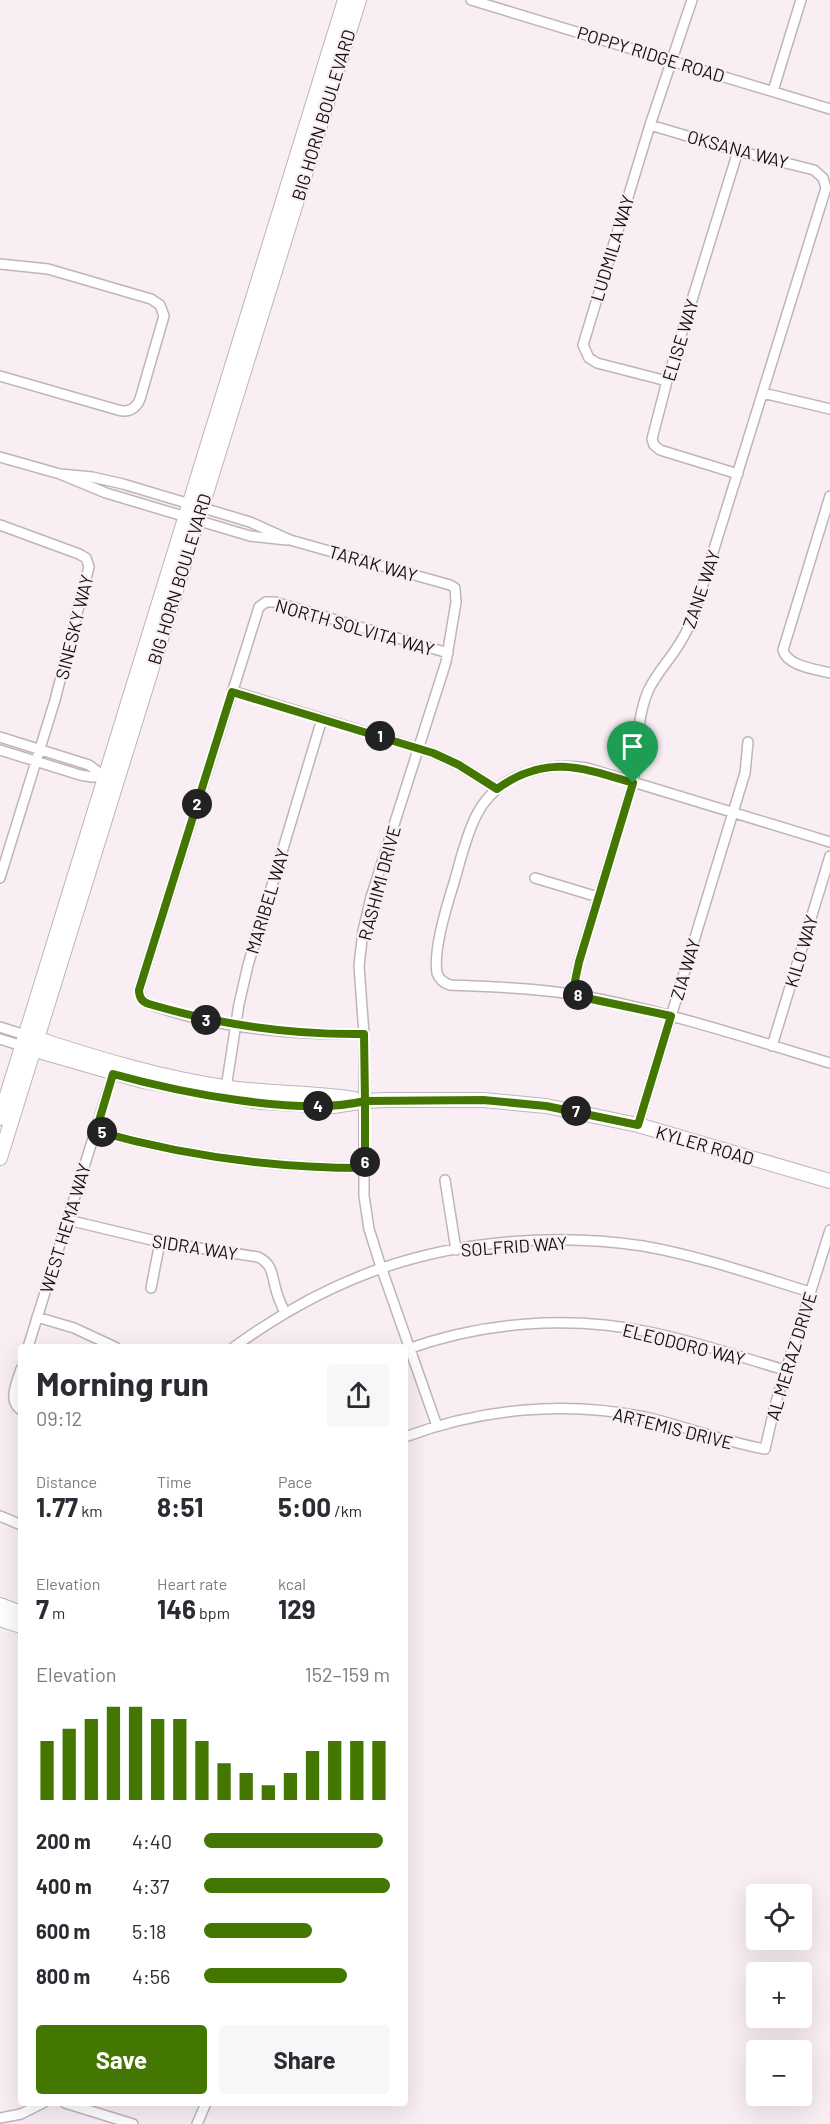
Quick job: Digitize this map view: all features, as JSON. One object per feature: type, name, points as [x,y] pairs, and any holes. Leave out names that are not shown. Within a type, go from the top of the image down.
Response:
[{"type":"main road","name":"BIG HORN BOULEVARD","points":[[0,1118],[29,1042],[193,512],[345,0]]},
{"type":"main road","name":"BIG HORN BOULEVARD","points":[[0,1158],[29,1042],[105,777],[359,0]]},
{"type":"main road","name":"KYLER ROAD","points":[[29,1042],[113,1074],[195,1092],[260,1102],[334,1107],[365,1101]]},
{"type":"main road","name":"KYLER ROAD","points":[[29,1042],[149,1072],[226,1088],[365,1101],[483,1100],[546,1106],[638,1125],[830,1181]]},
{"type":"main road","points":[[0,1605],[18,1612]]},
{"type":"main road","points":[[0,1619],[18,1625]]},
{"type":"street","name":"POPPY RIDGE ROAD","points":[[471,0],[830,109]]},
{"type":"street","name":"LUDMILA WAY","points":[[667,381],[592,361],[583,345],[650,124],[692,0]]},
{"type":"street","points":[[773,91],[801,0]]},
{"type":"street","name":"OKSANA WAY","points":[[650,124],[738,151],[814,170],[823,178]]},
{"type":"street","name":"ELISE WAY","points":[[738,151],[652,435],[654,444],[660,450],[738,474]]},
{"type":"street","name":"ZANE WAY","points":[[572,995],[579,962],[633,783],[644,702],[654,680],[679,645],[692,620],[825,194],[823,178]]},
{"type":"street","points":[[0,264],[48,269],[151,299],[160,305],[164,316],[140,399],[129,411],[122,411],[0,376]]},
{"type":"street","points":[[763,393],[830,409]]},
{"type":"street","name":"TARAK WAY","points":[[0,457],[60,474],[106,493],[193,512],[250,536],[290,540],[454,588]]},
{"type":"street","points":[[830,496],[783,650],[791,661],[830,673]]},
{"type":"street","name":"SINESKY WAY","points":[[0,525],[79,554],[86,558],[89,564],[58,691],[40,750]]},
{"type":"street","name":"RASHIMI DRIVE","points":[[405,1344],[369,1229],[365,1204],[364,1034],[359,966],[363,931],[371,897],[448,653],[456,602],[454,588]]},
{"type":"street","name":"NORTH SOLVITA WAY","points":[[232,692],[257,610],[262,604],[275,602],[448,653]]},
{"type":"street","points":[[364,1034],[303,1033],[235,1025],[149,1004],[140,996],[139,990],[232,692],[419,748],[459,765],[497,789]]},
{"type":"street","name":"MARIBEL WAY","points":[[226,1088],[235,1025],[252,948],[322,719]]},
{"type":"street","points":[[0,737],[89,765],[105,777]]},
{"type":"street","name":"ZIA WAY","points":[[638,1125],[745,773],[748,742]]},
{"type":"street","points":[[0,750],[86,777],[105,777]]},
{"type":"street","points":[[0,878],[40,750]]},
{"type":"street","points":[[830,842],[586,768],[556,766],[525,772],[497,789],[476,815],[448,900],[437,971],[440,978],[450,985],[513,987],[572,995],[671,1016],[830,1063]]},
{"type":"street","name":"KILO WAY","points":[[772,1046],[830,856]]},
{"type":"street","points":[[535,878],[598,897]]},
{"type":"street","name":"KYLER ROAD","points":[[0,1027],[29,1042]]},
{"type":"street","name":"KYLER ROAD","points":[[0,1039],[29,1042]]},
{"type":"street","name":"WEST HEMA WAY","points":[[29,1344],[113,1074]]},
{"type":"street","points":[[96,1131],[215,1158],[304,1167],[365,1168]]},
{"type":"street","points":[[445,1180],[456,1250]]},
{"type":"street","name":"SIDRA WAY","points":[[68,1220],[160,1242],[262,1259],[272,1270],[285,1314]]},
{"type":"street","name":"AL MERAZ DRIVE","points":[[765,1449],[785,1370],[830,1230]]},
{"type":"street","points":[[152,1288],[160,1242]]},
{"type":"street","name":"SOLFRID WAY","points":[[239,1344],[285,1314],[381,1268],[456,1250],[528,1242],[617,1243],[690,1256],[810,1292]]},
{"type":"street","points":[[37,1317],[74,1328],[109,1344]]},
{"type":"street","name":"ELEODORO WAY","points":[[408,1349],[441,1338],[490,1328],[579,1323],[663,1335],[785,1370]]},
{"type":"street","name":"RASHIMI DRIVE","points":[[408,1352],[436,1426]]},
{"type":"street","points":[[18,1379],[13,1395],[18,1407]]},
{"type":"street","name":"ARTEMIS DRIVE","points":[[408,1436],[436,1426],[512,1411],[580,1409],[646,1418],[728,1442],[765,1449]]},
{"type":"street","points":[[0,1516],[18,1524]]},
{"type":"street","points":[[0,2118],[21,2114],[37,2106]]},
{"type":"street","points":[[75,2106],[133,2124]]},
{"type":"street","points":[[197,2124],[205,2106]]},
{"type":"route","points":[[633,783],[579,962],[572,995],[671,1016],[638,1125],[515,1102],[419,1099],[365,1101],[365,1168],[304,1167],[215,1158],[96,1131],[113,1074],[195,1092],[260,1102],[334,1107],[365,1101],[364,1034],[327,1035],[235,1025],[149,1004],[140,996],[139,990],[232,692],[433,753],[459,765],[497,789],[525,772],[566,765],[586,768],[633,783]]}]
